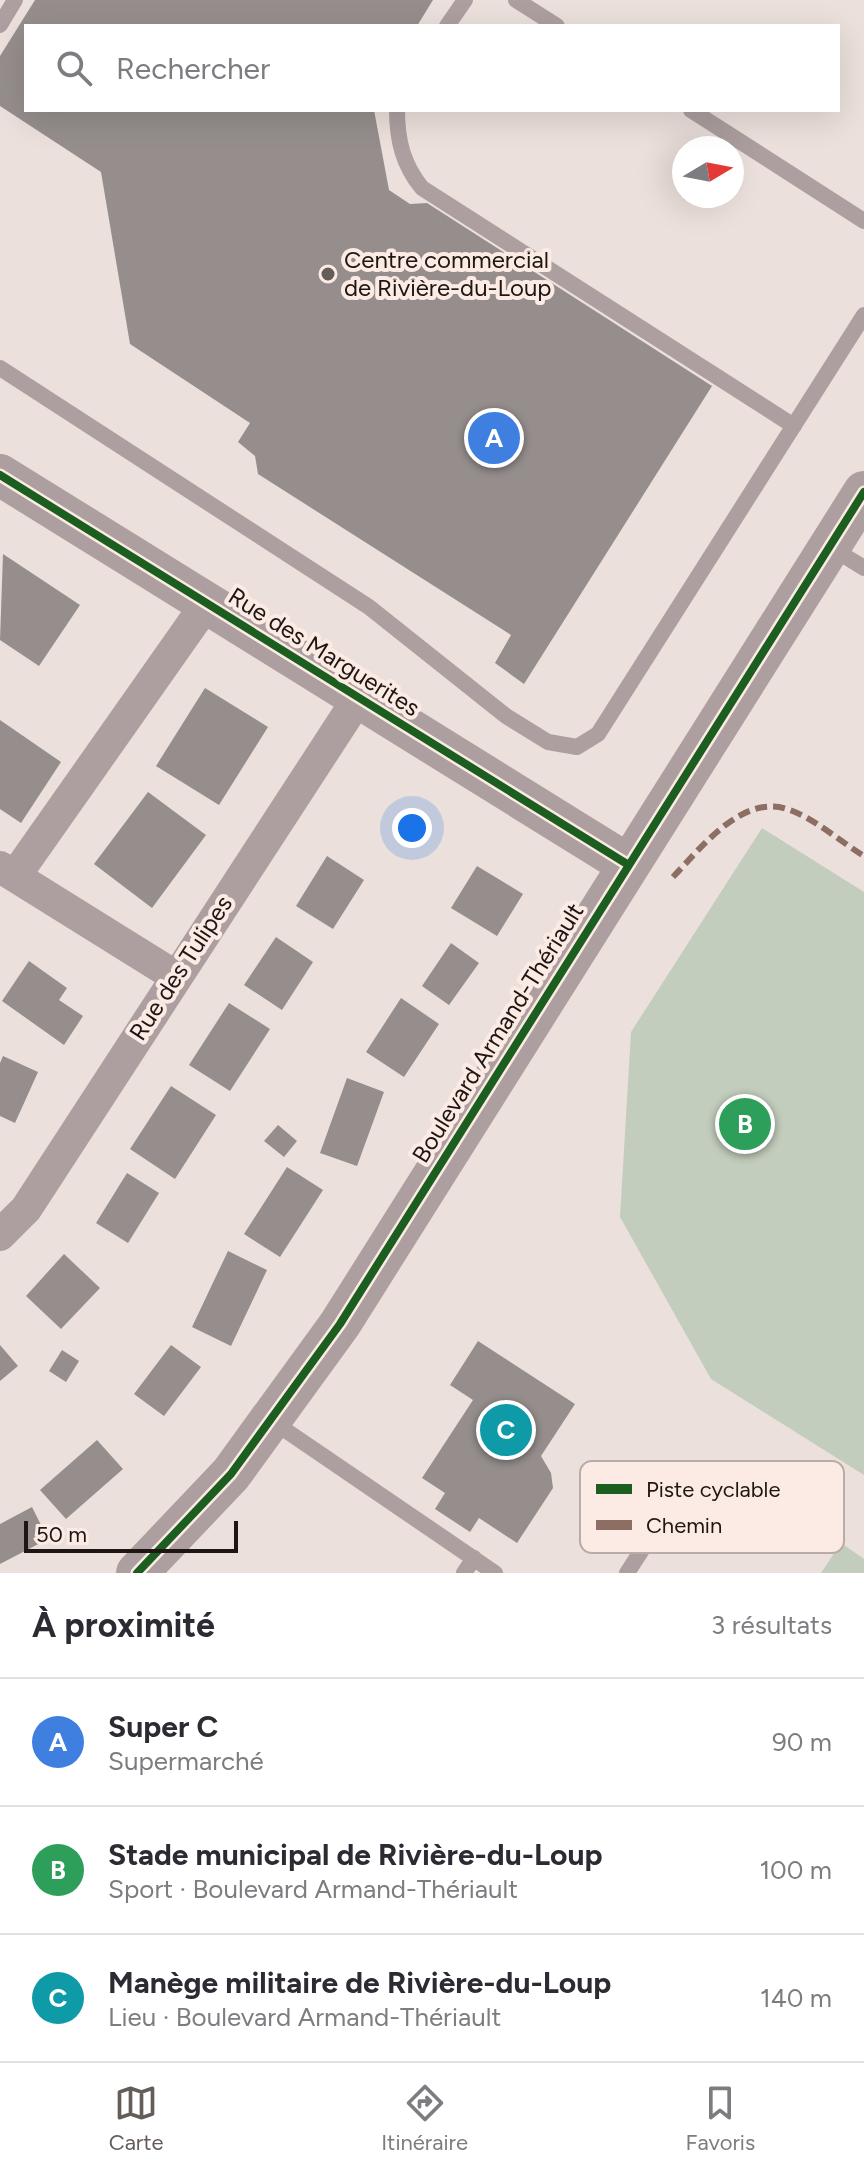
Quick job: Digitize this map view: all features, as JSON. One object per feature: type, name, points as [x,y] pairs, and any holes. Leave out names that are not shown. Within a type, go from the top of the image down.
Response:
[{"type":"street","name":"Rue des Marguerites","points":[[0,475],[627,864]]},
{"type":"street","name":"Boulevard Armand-Thériault","points":[[137,1573],[221,1485],[340,1324],[864,492]]},
{"type":"street","points":[[175,976],[8,871],[207,603]]},
{"type":"street","name":"Rue des Tulipes","points":[[0,1235],[26,1209],[359,697]]},
{"type":"lane","points":[[0,25],[15,0]]},
{"type":"lane","points":[[448,24],[465,0]]},
{"type":"lane","points":[[516,0],[554,24]]},
{"type":"lane","points":[[397,112],[401,148],[410,173],[422,188],[794,426]]},
{"type":"lane","points":[[694,112],[864,221]]},
{"type":"lane","points":[[0,368],[369,607],[506,716],[548,742],[577,747],[598,734],[864,315]]},
{"type":"lane","points":[[829,546],[864,568]]},
{"type":"lane","points":[[270,1420],[495,1573]]},
{"type":"lane","points":[[627,1573],[640,1553]]},
{"type":"lane","points":[[464,1573],[474,1558]]},
{"type":"green space","points":[[762,828],[864,892],[864,1475],[711,1379],[620,1217],[631,1032]]},
{"type":"green space","points":[[844,1545],[864,1559],[864,1573],[821,1573],[834,1553],[844,1553]]},
{"type":"building","name":"Centre commercial de Rivière-du-Loup","points":[[35,0],[433,0],[418,24],[24,24],[24,112],[374,112],[389,190],[410,204],[427,203],[712,386],[524,684],[495,663],[511,635],[258,474],[255,456],[238,442],[250,423],[130,344],[101,172],[0,106],[0,56]]},
{"type":"building","points":[[3,554],[80,605],[39,666],[0,640]]},
{"type":"building","points":[[205,688],[268,727],[219,805],[156,766]]},
{"type":"building","points":[[0,720],[61,762],[21,823],[0,809]]},
{"type":"building","points":[[148,792],[206,835],[152,908],[94,864]]},
{"type":"building","points":[[327,856],[364,880],[333,929],[296,906]]},
{"type":"building","points":[[477,866],[523,894],[497,936],[451,908]]},
{"type":"building","points":[[276,937],[313,962],[282,1010],[244,985]]},
{"type":"building","points":[[451,943],[479,963],[449,1005],[422,986]]},
{"type":"building","points":[[29,961],[67,988],[59,1000],[83,1016],[64,1045],[2,1001]]},
{"type":"building","points":[[401,998],[439,1024],[404,1077],[366,1052]]},
{"type":"building","points":[[229,1003],[270,1029],[230,1091],[189,1065]]},
{"type":"building","points":[[3,1056],[38,1072],[15,1123],[0,1116],[0,1063]]},
{"type":"building","points":[[347,1078],[384,1092],[357,1166],[320,1153]]},
{"type":"building","points":[[171,1086],[216,1115],[175,1179],[130,1149]]},
{"type":"building","points":[[278,1125],[297,1141],[284,1157],[264,1141]]},
{"type":"building","points":[[287,1167],[323,1190],[280,1257],[244,1234]]},
{"type":"building","points":[[127,1173],[159,1193],[128,1243],[96,1223]]},
{"type":"building","points":[[228,1251],[267,1270],[231,1346],[192,1327]]},
{"type":"building","points":[[64,1254],[100,1288],[61,1329],[26,1296]]},
{"type":"building","points":[[478,1341],[575,1404],[541,1456],[551,1473],[553,1488],[517,1543],[479,1518],[470,1532],[435,1509],[445,1493],[422,1478],[473,1400],[450,1385]]},
{"type":"building","points":[[0,1345],[18,1366],[0,1381]]},
{"type":"building","points":[[171,1345],[201,1367],[164,1416],[134,1394]]},
{"type":"building","points":[[62,1350],[79,1361],[66,1382],[49,1371]]},
{"type":"building","points":[[97,1440],[123,1469],[66,1519],[40,1490]]},
{"type":"building","points":[[32,1507],[48,1539],[0,1564],[0,1524]]},
{"type":"marked path","points":[[673,877],[724,826],[756,809],[773,807],[790,810],[809,819],[864,856]]},
{"type":"cycle path","points":[[0,475],[627,864]]},
{"type":"cycle path","points":[[137,1573],[231,1474],[340,1324],[864,492]]},
{"type":"place","name":"Centre commercial de Rivière-du-Loup","points":[[328,274]]},
{"type":"place","name":"Super C","points":[[494,438]]},
{"type":"place","name":"Stade municipal de Rivière-du-Loup","points":[[745,1124]]},
{"type":"place","name":"Manège militaire de Rivière-du-Loup","points":[[506,1430]]}]
